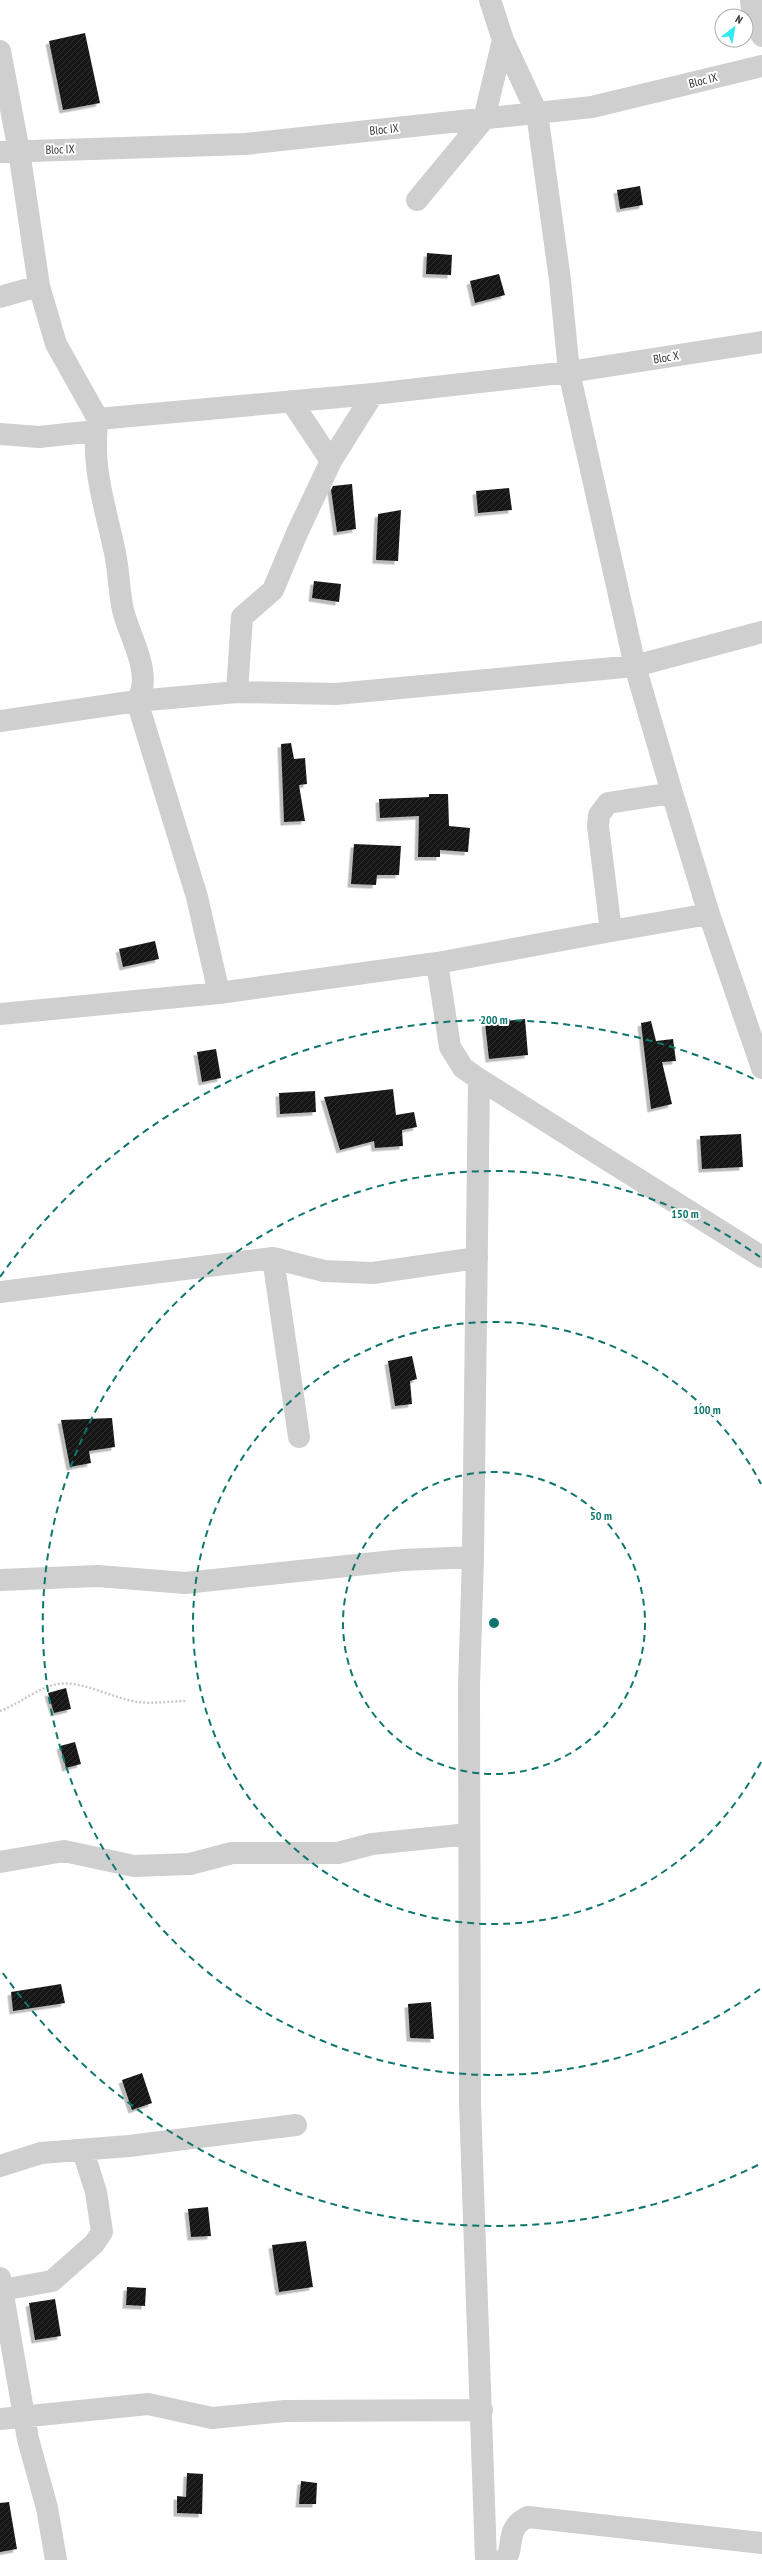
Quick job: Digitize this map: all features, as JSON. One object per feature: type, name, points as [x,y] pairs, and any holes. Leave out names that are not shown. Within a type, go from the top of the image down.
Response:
[{"type":"street","points":[[490,0],[503,40],[537,113],[559,273],[569,372],[635,666],[709,914],[762,1068]]},
{"type":"street","points":[[751,0],[752,10],[762,36]]},
{"type":"street","points":[[417,200],[484,119],[503,40]]},
{"type":"street","points":[[0,51],[10,152],[38,286],[56,344],[97,425],[94,454],[100,488],[115,555],[123,611],[142,674],[142,689],[137,701],[197,897],[219,993]]},
{"type":"street","name":"Bloc IX","points":[[10,152],[245,144],[592,107],[762,66]]},
{"type":"street","points":[[0,297],[38,286]]},
{"type":"street","name":"Bloc X","points":[[0,434],[39,437],[97,425],[291,401],[373,394],[569,372],[762,342]]},
{"type":"street","points":[[237,692],[242,617],[273,590],[331,461],[373,394]]},
{"type":"street","points":[[291,401],[331,461]]},
{"type":"street","points":[[0,721],[137,701],[237,692],[336,694],[635,666],[762,632]]},
{"type":"street","points":[[611,931],[598,826],[599,815],[608,804],[672,793]]},
{"type":"street","points":[[0,1014],[219,993],[437,963],[709,914]]},
{"type":"street","points":[[437,963],[450,1047],[463,1068],[479,1080],[762,1257]]},
{"type":"street","points":[[479,1080],[478,1258],[473,1557],[469,1686],[470,2103],[482,2410],[486,2560]]},
{"type":"street","points":[[0,1292],[273,1258],[324,1271],[373,1273],[478,1258]]},
{"type":"street","points":[[273,1258],[299,1437]]},
{"type":"street","points":[[0,1580],[98,1576],[185,1583],[403,1560],[473,1557]]},
{"type":"street","points":[[0,1862],[64,1851],[134,1866],[190,1864],[232,1853],[338,1853],[372,1844],[469,1834]]},
{"type":"street","points":[[0,2166],[41,2153],[83,2151],[296,2125]]},
{"type":"street","points":[[56,2560],[47,2508],[23,2416],[1,2284],[52,2281],[86,2252],[102,2232],[96,2192],[83,2151]]},
{"type":"street","points":[[0,2419],[148,2404],[212,2418],[285,2411],[482,2410]]},
{"type":"street","points":[[504,2560],[509,2554],[510,2539],[516,2526],[520,2520],[528,2517],[762,2543]]},
{"type":"path","points":[[0,1711],[20,1703],[41,1689],[59,1684],[86,1688],[138,1702],[187,1701]]},
{"type":"building","points":[[85,33],[100,103],[63,110],[49,41]]},
{"type":"building","points":[[640,186],[643,205],[620,209],[617,190]]},
{"type":"building","points":[[427,253],[452,255],[451,275],[426,274]]},
{"type":"building","points":[[499,274],[505,295],[475,303],[470,281]]},
{"type":"building","points":[[352,484],[356,529],[337,532],[331,490],[333,486]]},
{"type":"building","points":[[509,488],[512,510],[478,513],[476,491]]},
{"type":"building","points":[[401,510],[398,561],[376,560],[378,514]]},
{"type":"building","points":[[314,581],[341,584],[339,602],[312,598]]},
{"type":"building","points":[[291,743],[294,759],[305,758],[307,784],[299,785],[305,821],[284,822],[281,744]]},
{"type":"building","points":[[429,794],[448,794],[449,826],[470,828],[468,852],[440,850],[440,857],[418,857],[419,816],[380,818],[379,799],[429,797]]},
{"type":"building","points":[[354,844],[401,846],[399,875],[377,875],[376,885],[351,884]]},
{"type":"building","points":[[155,941],[159,959],[123,967],[119,949]]},
{"type":"building","points":[[525,1019],[528,1055],[489,1059],[485,1023]]},
{"type":"building","points":[[651,1021],[656,1041],[673,1039],[676,1061],[662,1062],[672,1104],[651,1109],[641,1023]]},
{"type":"building","points":[[216,1049],[221,1078],[202,1082],[197,1052]]},
{"type":"building","points":[[393,1089],[396,1115],[414,1112],[417,1127],[402,1130],[403,1146],[375,1148],[374,1141],[340,1150],[324,1097]]},
{"type":"building","points":[[315,1091],[316,1112],[280,1114],[279,1093]]},
{"type":"building","points":[[741,1134],[743,1167],[702,1169],[700,1136]]},
{"type":"building","points":[[412,1356],[417,1379],[410,1381],[412,1404],[395,1406],[388,1361]]},
{"type":"building","points":[[112,1418],[115,1447],[89,1451],[91,1463],[70,1467],[61,1420]]},
{"type":"building","points":[[66,1688],[71,1709],[54,1713],[48,1693]]},
{"type":"building","points":[[75,1742],[81,1764],[66,1768],[60,1746]]},
{"type":"building","points":[[61,1984],[65,2003],[13,2011],[11,1992]]},
{"type":"building","points":[[431,2002],[434,2039],[410,2038],[408,2004]]},
{"type":"building","points":[[142,2073],[152,2103],[132,2110],[122,2080]]},
{"type":"building","points":[[208,2207],[211,2236],[191,2237],[188,2209]]},
{"type":"building","points":[[306,2241],[313,2287],[279,2292],[272,2245]]},
{"type":"building","points":[[127,2287],[146,2288],[145,2306],[126,2305]]},
{"type":"building","points":[[55,2299],[61,2336],[35,2340],[29,2303]]},
{"type":"building","points":[[187,2473],[203,2474],[202,2514],[177,2513],[177,2496],[186,2497]]},
{"type":"building","points":[[301,2481],[317,2483],[316,2504],[299,2504]]},
{"type":"building","points":[[9,2502],[17,2549],[0,2552],[0,2503]]}]
